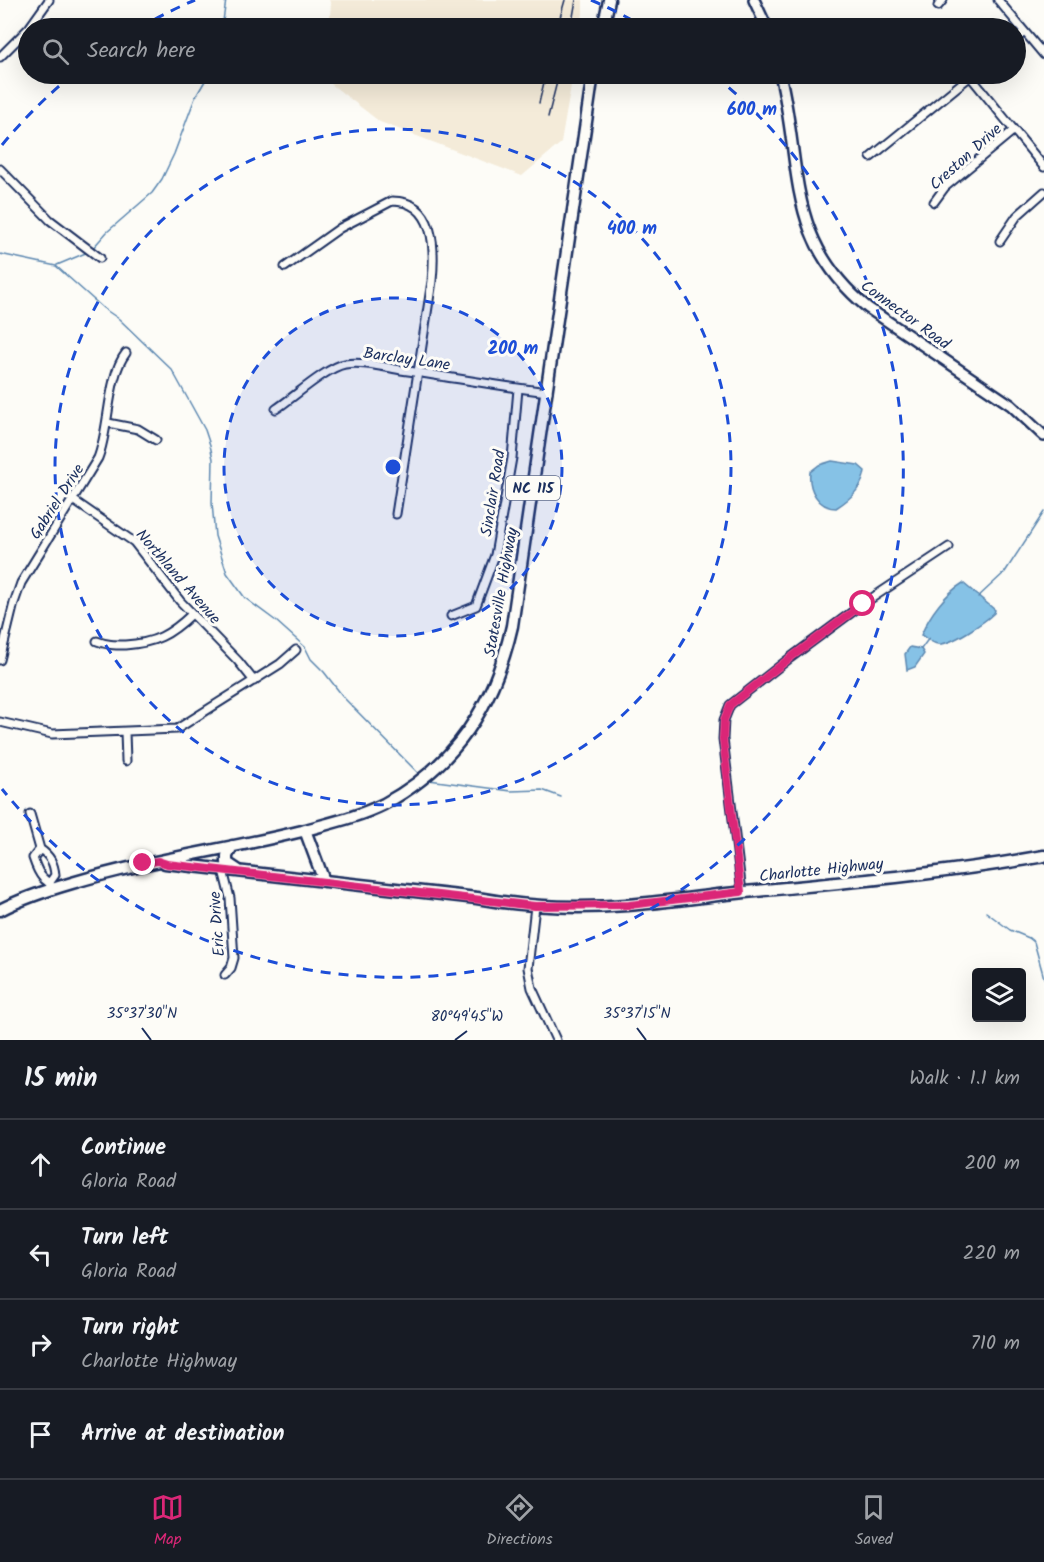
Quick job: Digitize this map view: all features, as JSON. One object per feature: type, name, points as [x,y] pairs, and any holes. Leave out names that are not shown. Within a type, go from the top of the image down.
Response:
[{"type":"main road","points":[[605,18],[609,0]]},
{"type":"main road","name":"Statesville Highway","points":[[158,861],[305,830],[353,817],[383,804],[411,787],[436,767],[459,743],[483,707],[505,658],[512,626],[592,84]]},
{"type":"main road","points":[[305,830],[324,881]]},
{"type":"main road","points":[[232,846],[227,856],[227,863],[238,871]]},
{"type":"main road","points":[[210,851],[225,865],[238,871]]},
{"type":"main road","points":[[210,851],[210,861],[220,870]]},
{"type":"main road","name":"Charlotte Highway","points":[[1,906],[52,885],[158,861],[535,906],[588,907],[629,905],[935,872],[1044,856]]},
{"type":"street","points":[[36,18],[49,0]]},
{"type":"street","points":[[754,0],[762,18]]},
{"type":"street","points":[[998,0],[1013,18]]},
{"type":"street","points":[[1026,34],[1044,55]]},
{"type":"street","points":[[0,57],[18,39]]},
{"type":"street","name":"Connector Road","points":[[782,84],[803,212],[816,247],[835,276],[868,309],[1011,405],[1044,436]]},
{"type":"street","points":[[871,157],[961,84]]},
{"type":"street","points":[[979,84],[1044,166]]},
{"type":"street","name":"Creston Drive","points":[[934,202],[941,190],[952,180],[1014,130]]},
{"type":"street","points":[[0,169],[50,220],[100,258]]},
{"type":"street","points":[[1000,241],[1017,216],[1044,192]]},
{"type":"street","points":[[285,267],[340,228],[384,204],[400,201],[415,206],[430,229],[434,255],[396,514]]},
{"type":"street","name":"Gabriel Drive","points":[[0,660],[21,583],[98,458],[108,423],[115,377],[126,353]]},
{"type":"street","name":"Barclay Lane","points":[[276,409],[320,376],[346,364],[418,372],[548,392]]},
{"type":"street","name":"Sinclair Road","points":[[451,616],[476,606],[495,555],[512,458],[518,388]]},
{"type":"street","points":[[108,423],[138,429],[156,440]]},
{"type":"street","name":"Northland Avenue","points":[[73,500],[134,542],[180,601],[238,661],[254,681]]},
{"type":"street","points":[[741,892],[723,739],[724,720],[730,705],[863,604],[949,547]]},
{"type":"street","points":[[97,640],[107,645],[152,642],[174,630],[192,614]]},
{"type":"street","points":[[0,722],[52,734],[177,729],[280,664],[296,650]]},
{"type":"street","points":[[125,732],[126,761]]},
{"type":"street","points":[[30,814],[39,849],[50,856],[55,875],[52,885],[42,877],[33,858],[39,849]]},
{"type":"street","name":"Eric Drive","points":[[220,870],[230,898],[234,958],[231,968],[225,975]]},
{"type":"street","points":[[535,906],[528,968],[532,988],[556,1040]]},
{"type":"shaded area","points":[[329,0],[583,0],[583,12],[582,18],[330,18],[331,4]]},
{"type":"shaded area","points":[[331,84],[571,84],[561,143],[522,176],[380,122]]},
{"type":"water","points":[[832,461],[858,465],[865,471],[855,492],[836,508],[819,501],[813,491],[810,478],[810,472],[819,465]]},
{"type":"water","points":[[963,583],[995,610],[994,613],[984,622],[951,641],[944,644],[931,642],[921,635],[929,620],[950,593]]},
{"type":"water","points":[[910,647],[921,649],[924,654],[915,667],[907,670],[905,654]]},
{"type":"waterway","points":[[223,18],[226,0]]},
{"type":"waterway","points":[[92,249],[107,232],[152,193],[162,179],[195,98],[203,84]]},
{"type":"waterway","points":[[57,265],[88,252]]},
{"type":"waterway","points":[[0,254],[56,266],[103,308],[119,319],[172,370],[205,430],[210,445],[213,459],[212,503],[215,536],[227,573],[245,598],[305,647],[311,659],[345,699],[420,775]]},
{"type":"waterway","points":[[978,597],[1005,572],[1044,512]]},
{"type":"waterway","points":[[921,649],[929,638]]},
{"type":"waterway","points":[[429,780],[511,791],[542,790],[561,797]]},
{"type":"waterway","points":[[986,912],[1010,930],[1034,942],[1044,978]]},
{"type":"railway","points":[[560,18],[565,0]]},
{"type":"railway","points":[[573,18],[576,0]]},
{"type":"railway","points":[[539,103],[544,84]]},
{"type":"railway","points":[[548,117],[556,84]]},
{"type":"route","points":[[143,863],[158,861],[167,864],[535,906],[629,905],[741,892],[730,783],[723,739],[724,720],[730,705],[863,604]]}]
